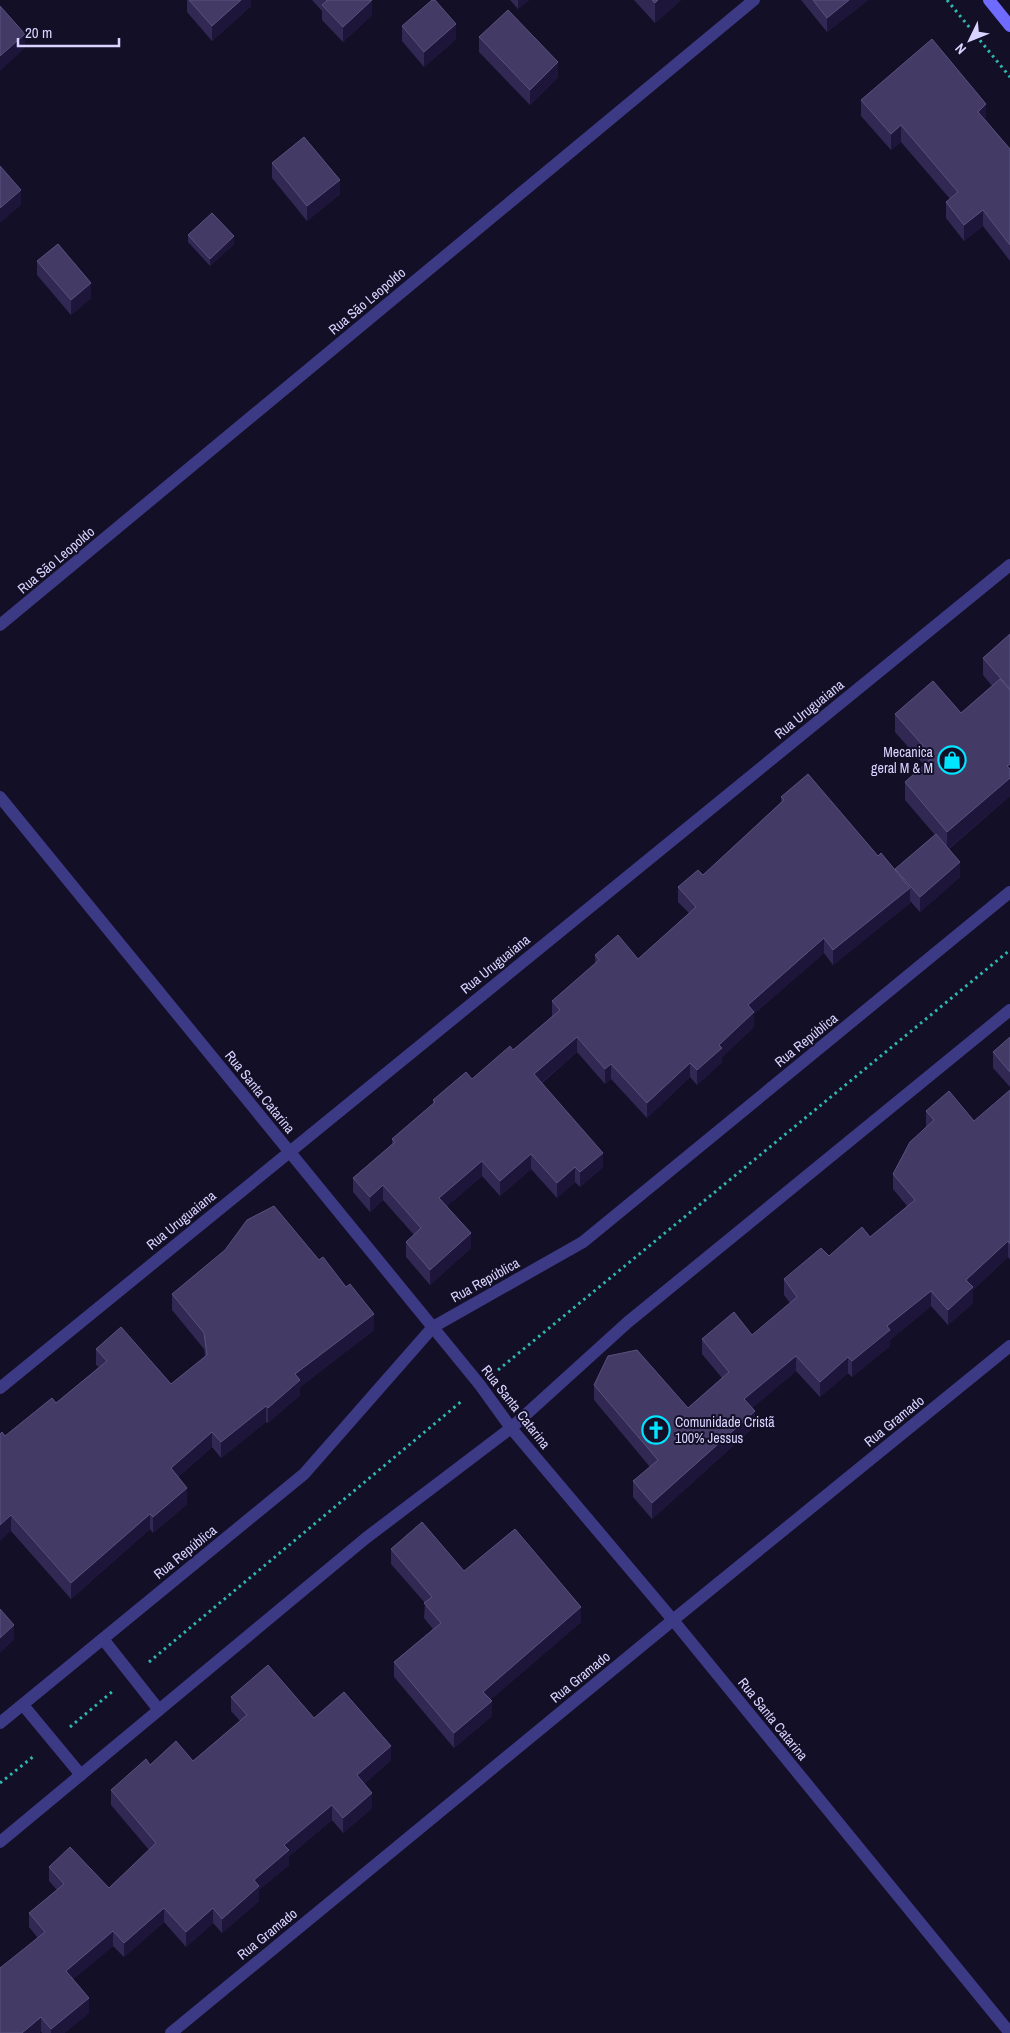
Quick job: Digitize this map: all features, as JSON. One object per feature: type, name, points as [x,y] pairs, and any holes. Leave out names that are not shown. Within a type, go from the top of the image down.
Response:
[{"type":"main road","points":[[989,0],[1010,26]]},
{"type":"street","name":"Rua São Leopoldo","points":[[0,626],[754,0]]},
{"type":"street","name":"Rua Uruguaiana","points":[[0,1388],[1010,565]]},
{"type":"street","name":"Rua Santa Catarina","points":[[0,797],[480,1385],[511,1428],[673,1620],[1010,2033]]},
{"type":"street","name":"Rua República","points":[[0,1723],[304,1474],[433,1327],[583,1242],[1010,892]]},
{"type":"street","points":[[0,1842],[366,1538],[511,1428],[628,1322],[1010,1010]]},
{"type":"street","name":"Rua Gramado","points":[[171,2033],[673,1620],[1010,1346]]},
{"type":"street","points":[[103,1639],[159,1710]]},
{"type":"street","points":[[23,1705],[81,1775]]},
{"type":"path","points":[[948,0],[1010,77]]},
{"type":"path","points":[[0,1783],[132,1676],[480,1385],[1010,950]]},
{"type":"building","points":[[189,0],[241,0],[212,26]]},
{"type":"building","points":[[326,0],[372,0],[343,27],[322,5]]},
{"type":"building","points":[[432,0],[435,0],[456,24],[424,52],[402,26]]},
{"type":"building","points":[[813,0],[849,0],[827,18]]},
{"type":"building","points":[[0,6],[25,34],[0,56]]},
{"type":"building","points":[[508,10],[558,62],[530,90],[479,37]]},
{"type":"building","points":[[932,39],[986,104],[978,112],[1010,149],[1010,245],[983,210],[964,225],[946,202],[958,192],[901,125],[891,134],[861,100]]},
{"type":"building","points":[[304,137],[340,180],[307,206],[272,163]]},
{"type":"building","points":[[0,166],[21,190],[0,208]]},
{"type":"building","points":[[212,213],[234,236],[210,259],[188,235]]},
{"type":"building","points":[[58,244],[91,283],[71,300],[37,261]]},
{"type":"building","points":[[1010,634],[1010,689],[983,658]]},
{"type":"building","points":[[1000,679],[1010,690],[1010,764],[1007,766],[1010,769],[1010,778],[947,832],[905,782],[933,757],[895,714],[933,681],[961,713]]},
{"type":"building","points":[[808,774],[878,856],[881,853],[910,888],[833,950],[824,938],[748,1005],[754,1012],[719,1045],[722,1048],[697,1070],[690,1063],[647,1103],[611,1064],[605,1069],[577,1037],[534,1074],[603,1153],[580,1172],[575,1167],[557,1183],[531,1154],[500,1181],[482,1161],[439,1198],[471,1233],[430,1270],[406,1242],[421,1228],[383,1185],[370,1197],[353,1178],[395,1142],[392,1139],[466,1072],[472,1079],[510,1046],[513,1050],[560,1010],[552,1001],[599,960],[595,955],[618,935],[638,959],[696,907],[678,887],[698,870],[703,875],[784,800],[781,797]]},
{"type":"building","points":[[936,834],[960,862],[920,897],[895,869]]},
{"type":"building","points":[[1010,1037],[1010,1072],[993,1052]]},
{"type":"building","points":[[1010,1090],[1010,1244],[1008,1241],[966,1280],[973,1287],[948,1310],[931,1291],[887,1326],[890,1330],[852,1361],[848,1357],[820,1382],[796,1356],[744,1399],[755,1411],[652,1503],[633,1481],[658,1460],[594,1385],[608,1356],[637,1350],[688,1408],[729,1372],[702,1339],[734,1312],[752,1335],[797,1297],[784,1279],[821,1248],[829,1256],[862,1227],[870,1237],[915,1200],[893,1174],[910,1142],[934,1120],[926,1111],[949,1091],[974,1121]]},
{"type":"building","points":[[274,1206],[319,1260],[323,1257],[346,1287],[350,1284],[374,1314],[295,1374],[300,1380],[268,1408],[266,1406],[221,1442],[212,1432],[171,1468],[187,1488],[153,1517],[150,1514],[71,1583],[11,1515],[0,1525],[0,1434],[2,1432],[5,1436],[52,1398],[56,1403],[107,1361],[96,1349],[121,1327],[171,1384],[207,1355],[204,1333],[172,1294],[225,1250],[247,1220]]},
{"type":"building","points":[[422,1522],[464,1571],[515,1529],[581,1607],[483,1692],[492,1701],[454,1733],[394,1662],[441,1623],[424,1603],[432,1597],[391,1549]]},
{"type":"building","points":[[0,1609],[14,1625],[0,1638]]},
{"type":"building","points":[[268,1665],[314,1718],[344,1692],[391,1746],[357,1775],[372,1793],[343,1818],[332,1805],[284,1845],[289,1850],[254,1880],[259,1886],[222,1919],[213,1908],[186,1932],[164,1908],[124,1943],[113,1931],[66,1971],[89,1998],[51,2029],[41,2017],[22,2033],[0,2033],[0,1968],[45,1932],[29,1913],[64,1884],[49,1867],[70,1847],[109,1888],[156,1843],[111,1790],[146,1759],[150,1765],[176,1741],[193,1761],[247,1715],[231,1697]]},
{"type":"place","name":"Mecanica geral M & M","points":[[952,760]]},
{"type":"place","name":"Comunidade Cristã 100% Jessus","points":[[656,1430]]}]
